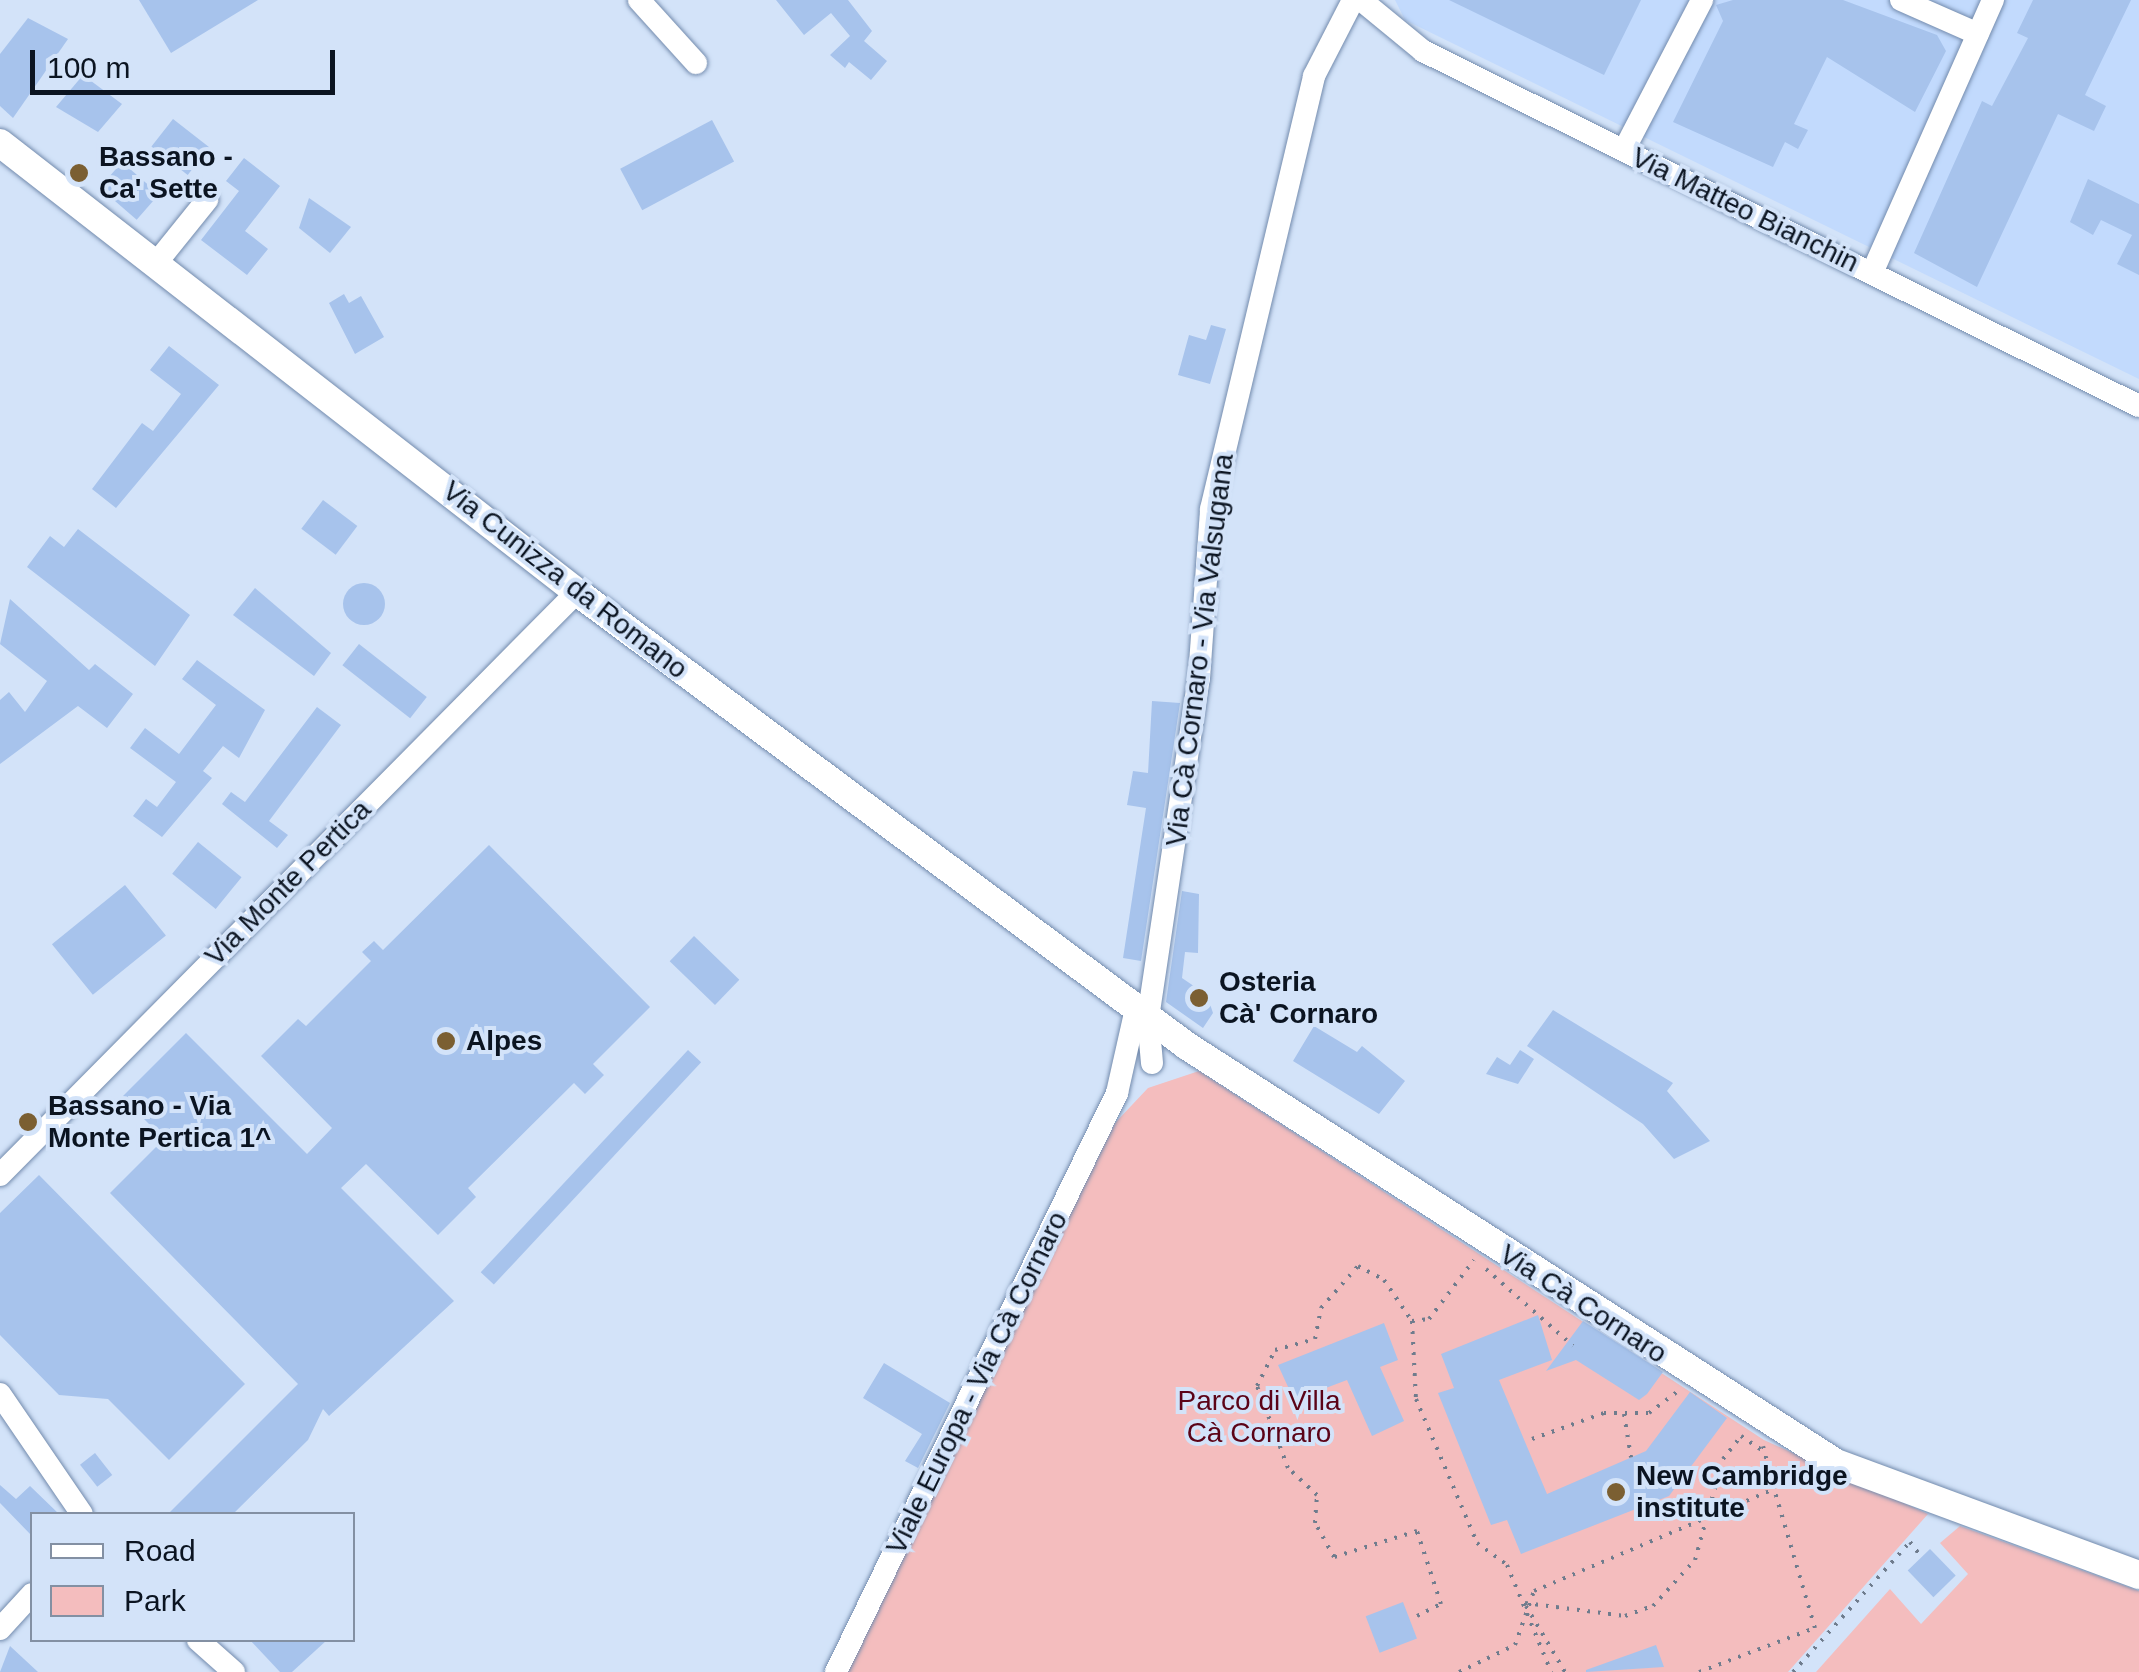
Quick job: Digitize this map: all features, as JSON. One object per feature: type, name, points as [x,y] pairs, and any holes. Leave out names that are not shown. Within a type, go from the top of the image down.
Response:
[{"type":"main road","name":"Via Cunizza da Romano","points":[[0,143],[577,592],[1142,1014]]},
{"type":"main road","name":"Via Cà Cornaro","points":[[1142,1014],[1482,1250],[1690,1374],[1766,1438],[2139,1575]]},
{"type":"street","points":[[638,0],[696,64]]},
{"type":"street","name":"Via Cà Cornaro - Via Valsugana","points":[[1142,1014],[1199,678],[1211,509],[1314,76],[1354,0]]},
{"type":"street","name":"Via Matteo Bianchin","points":[[1362,0],[1424,51],[2139,406]]},
{"type":"street","points":[[1624,150],[1702,0]]},
{"type":"street","points":[[1901,0],[1978,34]]},
{"type":"street","points":[[1872,273],[1993,0]]},
{"type":"street","points":[[157,262],[207,200]]},
{"type":"street","name":"Via Monte Pertica","points":[[0,1175],[577,592]]},
{"type":"street","points":[[1142,1014],[1152,1063]]},
{"type":"street","points":[[1117,1093],[1142,1014]]},
{"type":"street","points":[[1117,1093],[1152,1063],[1187,1046]]},
{"type":"street","name":"Viale Europa - Via Cà Cornaro","points":[[836,1672],[1117,1093]]},
{"type":"street","points":[[0,1394],[81,1512]]},
{"type":"street","points":[[0,1629],[30,1596]]},
{"type":"street","points":[[200,1642],[234,1672]]},
{"type":"path","points":[[1412,1322],[1429,1319],[1482,1250],[1572,1346]]},
{"type":"path","points":[[1416,1616],[1441,1604],[1418,1531],[1334,1557],[1315,1523],[1317,1495],[1288,1468],[1257,1386],[1275,1350],[1315,1339],[1321,1308],[1358,1266],[1384,1280],[1412,1322],[1416,1398],[1477,1543],[1507,1565],[1551,1672]]},
{"type":"path","points":[[1532,1439],[1624,1414],[1649,1413],[1690,1374]]},
{"type":"path","points":[[1624,1414],[1631,1457]]},
{"type":"path","points":[[1524,1602],[1625,1616],[1652,1606],[1678,1587],[1707,1526],[1706,1496],[1724,1460],[1741,1436],[1766,1438],[1774,1489],[1815,1628],[1699,1672]]},
{"type":"path","points":[[1524,1602],[1707,1526],[1774,1489]]},
{"type":"path","points":[[1793,1672],[1910,1542],[1920,1554]]},
{"type":"path","points":[[1459,1672],[1524,1636],[1524,1602]]},
{"type":"path","points":[[1524,1602],[1565,1672]]},
{"type":"shaded area","points":[[1395,0],[2139,0],[2139,379],[1405,20]]},
{"type":"green space","name":"Parco di Villa Cà Cornaro","points":[[1199,1071],[1764,1440],[1928,1514],[1788,1672],[845,1672],[1115,1123],[1148,1088]]},
{"type":"green space","points":[[1960,1526],[2139,1591],[2139,1672],[1816,1672],[1890,1589],[1921,1624],[1968,1574],[1940,1543]]},
{"type":"building","points":[[139,0],[258,0],[171,53]]},
{"type":"building","points":[[776,0],[848,0],[872,31],[864,41],[887,61],[871,80],[849,62],[845,68],[830,55],[850,36],[831,13],[804,35]]},
{"type":"building","points":[[1449,0],[1641,0],[1604,75]]},
{"type":"building","points":[[1733,0],[1843,0],[1937,35],[1946,51],[1915,112],[1827,57],[1794,124],[1808,130],[1798,149],[1785,142],[1773,167],[1673,122],[1723,21],[1716,5]]},
{"type":"building","points":[[2033,0],[2131,0],[2085,95],[2106,106],[2094,131],[2058,114],[1977,287],[1914,253],[1982,101],[1992,106],[2028,38],[2017,33]]},
{"type":"building","points":[[28,18],[68,39],[13,118],[0,106],[0,54]]},
{"type":"building","points":[[83,75],[122,104],[98,132],[56,107]]},
{"type":"building","points":[[173,119],[209,147],[188,175],[151,147]]},
{"type":"building","points":[[712,120],[734,161],[642,210],[620,169]]},
{"type":"building","points":[[244,158],[280,186],[245,231],[268,249],[247,275],[201,240],[239,191],[226,181]]},
{"type":"building","points":[[122,162],[159,194],[137,220],[100,188]]},
{"type":"building","points":[[2088,179],[2139,204],[2139,275],[2117,264],[2132,235],[2101,220],[2093,235],[2070,222]]},
{"type":"building","points":[[309,198],[351,227],[330,253],[299,228]]},
{"type":"building","points":[[344,294],[349,303],[361,296],[384,337],[355,354],[329,303]]},
{"type":"building","points":[[1211,325],[1226,329],[1210,384],[1178,375],[1189,335],[1206,340]]},
{"type":"building","points":[[169,346],[219,385],[116,508],[92,489],[142,423],[153,431],[181,394],[150,370]]},
{"type":"building","points":[[323,500],[357,526],[336,555],[301,529]]},
{"type":"building","points":[[78,529],[190,615],[155,666],[27,567],[50,536],[64,547]]},
{"type":"building","points":[[364,583],[379,589],[385,604],[379,619],[364,625],[349,619],[343,604],[349,589]]},
{"type":"building","points":[[255,588],[331,653],[314,676],[233,615]]},
{"type":"building","points":[[10,599],[89,670],[95,664],[133,694],[107,728],[78,706],[0,764],[0,700],[9,692],[25,712],[47,681],[0,644]]},
{"type":"building","points":[[359,644],[427,697],[410,718],[342,665]]},
{"type":"building","points":[[197,660],[265,710],[239,758],[223,746],[203,771],[212,778],[162,837],[133,816],[146,799],[157,807],[176,782],[130,748],[145,728],[179,754],[216,705],[182,679]]},
{"type":"building","points":[[1152,701],[1180,703],[1141,961],[1123,958],[1146,808],[1127,805],[1133,771],[1148,773]]},
{"type":"building","points":[[317,707],[341,725],[269,821],[288,835],[277,848],[222,804],[231,792],[245,802]]},
{"type":"building","points":[[198,842],[242,877],[216,909],[172,874]]},
{"type":"building","points":[[489,845],[650,1007],[593,1064],[604,1075],[585,1094],[574,1083],[468,1188],[476,1197],[438,1235],[366,1164],[341,1188],[454,1301],[329,1416],[323,1409],[308,1440],[235,1512],[170,1512],[298,1384],[110,1193],[164,1139],[122,1097],[186,1033],[307,1154],[332,1128],[261,1056],[298,1019],[306,1026],[371,961],[362,952],[374,941],[383,950]]},
{"type":"building","points":[[125,885],[166,936],[93,995],[52,944]]},
{"type":"building","points":[[1182,891],[1199,894],[1198,953],[1185,952],[1182,978],[1207,995],[1213,1013],[1203,1028],[1166,1002]]},
{"type":"building","points":[[694,936],[739,980],[715,1005],[670,961]]},
{"type":"building","points":[[1553,1010],[1673,1083],[1667,1091],[1710,1141],[1674,1159],[1643,1124],[1527,1046]]},
{"type":"building","points":[[1314,1026],[1357,1052],[1362,1046],[1405,1081],[1379,1114],[1293,1061]]},
{"type":"building","points":[[688,1050],[701,1062],[494,1285],[481,1272]]},
{"type":"building","points":[[1520,1050],[1534,1059],[1518,1084],[1486,1074],[1497,1057],[1510,1065]]},
{"type":"building","points":[[39,1175],[245,1384],[169,1460],[108,1399],[59,1395],[0,1335],[0,1213]]},
{"type":"building","points":[[1538,1315],[1552,1360],[1499,1380],[1547,1494],[1646,1451],[1690,1392],[1727,1418],[1669,1496],[1521,1554],[1507,1520],[1491,1525],[1438,1393],[1454,1388],[1441,1354]]},
{"type":"building","points":[[1583,1321],[1663,1372],[1647,1394],[1639,1400],[1576,1360],[1546,1371]]},
{"type":"building","points":[[1384,1323],[1398,1360],[1380,1367],[1404,1421],[1372,1436],[1347,1380],[1294,1400],[1278,1365]]},
{"type":"building","points":[[884,1363],[950,1403],[918,1468],[905,1461],[922,1434],[863,1398]]},
{"type":"building","points":[[95,1453],[112,1475],[97,1487],[80,1465]]},
{"type":"building","points":[[0,1485],[16,1499],[30,1486],[57,1512],[30,1512],[30,1534],[0,1503]]},
{"type":"building","points":[[1930,1549],[1956,1576],[1933,1597],[1908,1571]]},
{"type":"building","points":[[1403,1602],[1417,1638],[1380,1653],[1366,1616]]},
{"type":"building","points":[[252,1642],[325,1642],[292,1672],[280,1672]]},
{"type":"building","points":[[1656,1645],[1664,1667],[1586,1672],[1586,1670]]},
{"type":"building","points":[[10,1646],[38,1672],[0,1672]]},
{"type":"place","name":"Bassano - Ca' Sette","points":[[79,173]]},
{"type":"place","name":"Osteria Cà' Cornaro","points":[[1199,998]]},
{"type":"place","name":"Alpes","points":[[446,1041]]},
{"type":"place","name":"Bassano - Via Monte Pertica 1^","points":[[28,1122]]},
{"type":"place","name":"New Cambridge institute","points":[[1616,1492]]}]
